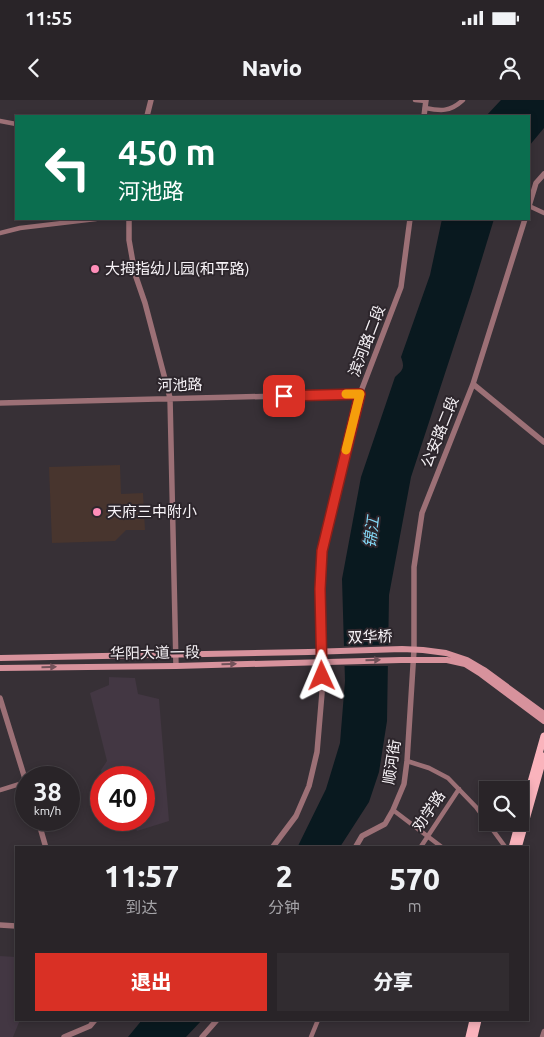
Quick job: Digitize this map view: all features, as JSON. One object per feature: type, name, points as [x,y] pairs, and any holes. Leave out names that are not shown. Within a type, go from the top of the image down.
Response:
[{"type":"main road","name":"双华桥","points":[[310,652],[402,649],[446,653],[467,660],[484,670],[544,714]]},
{"type":"main road","name":"华阳大道一段","points":[[0,658],[310,652]]},
{"type":"main road","name":"华阳大道一段","points":[[0,668],[447,660],[465,664],[481,674],[544,721]]},
{"type":"main road","points":[[529,790],[544,736]]},
{"type":"main road","points":[[519,846],[544,756]]},
{"type":"main road","points":[[513,846],[517,831]]},
{"type":"main road","points":[[469,1037],[472,1021]]},
{"type":"main road","points":[[474,1037],[478,1021]]},
{"type":"street","points":[[147,115],[151,100]]},
{"type":"street","points":[[415,100],[444,111],[463,100]]},
{"type":"street","points":[[0,121],[15,124]]},
{"type":"street","points":[[530,203],[536,183],[544,174]]},
{"type":"street","points":[[530,206],[544,213]]},
{"type":"street","points":[[0,233],[20,228],[88,220]]},
{"type":"street","points":[[129,220],[129,240],[135,274],[145,303],[170,398],[176,666]]},
{"type":"street","name":"滨河路二段","points":[[274,846],[296,816],[309,786],[317,752],[322,693],[320,589],[322,551],[360,394],[401,287],[410,220]]},
{"type":"street","name":"公安路二段","points":[[414,660],[414,567],[422,513],[473,384],[525,220]]},
{"type":"street","points":[[473,384],[544,442]]},
{"type":"street","name":"河池路","points":[[0,403],[360,394]]},
{"type":"street","name":"顺河街","points":[[356,846],[362,836],[385,824],[404,784],[414,660]]},
{"type":"street","points":[[0,698],[21,766]]},
{"type":"street","points":[[407,761],[429,768],[448,778],[476,807],[505,846]]},
{"type":"street","points":[[0,790],[15,785]]},
{"type":"street","name":"劝学路","points":[[421,846],[459,789]]},
{"type":"street","points":[[393,810],[440,846]]},
{"type":"street","points":[[41,831],[45,846]]},
{"type":"street","points":[[0,925],[15,926]]},
{"type":"street","points":[[64,1037],[90,1026],[94,1021]]},
{"type":"street","points":[[202,1037],[216,1021]]},
{"type":"street","points":[[311,1037],[318,1021]]},
{"type":"street","points":[[542,1037],[544,1031]]},
{"type":"shaded area","name":"天府三中附小","points":[[120,465],[121,494],[143,493],[145,530],[126,530],[115,541],[52,543],[49,467]]},
{"type":"shaded area","points":[[109,677],[135,678],[138,694],[159,699],[169,821],[155,825],[155,766],[104,766],[107,761],[90,693],[109,685]]},
{"type":"shaded area","points":[[0,956],[15,957],[15,1021],[20,1021],[13,1037],[0,1037]]},
{"type":"water","points":[[501,100],[544,100],[544,128],[530,145],[530,115],[487,115]]},
{"type":"water","name":"锦江","points":[[442,220],[494,220],[411,477],[389,595],[387,721],[379,772],[369,802],[341,846],[298,846],[326,789],[340,743],[345,681],[342,579],[361,477],[395,377],[402,368],[401,357],[430,275]]},
{"type":"water","points":[[141,1021],[201,1021],[186,1037],[128,1037]]},
{"type":"pier","points":[[390,645],[390,666],[342,666],[341,646]]},
{"type":"slow traffic","points":[[346,394],[360,394],[346,450]]},
{"type":"place","name":"大拇指幼儿园(和平路)","points":[[95,269]]},
{"type":"place","name":"天府三中附小","points":[[97,512]]},
{"type":"route","points":[[284,396],[360,394],[322,551],[320,589],[322,676]]}]
